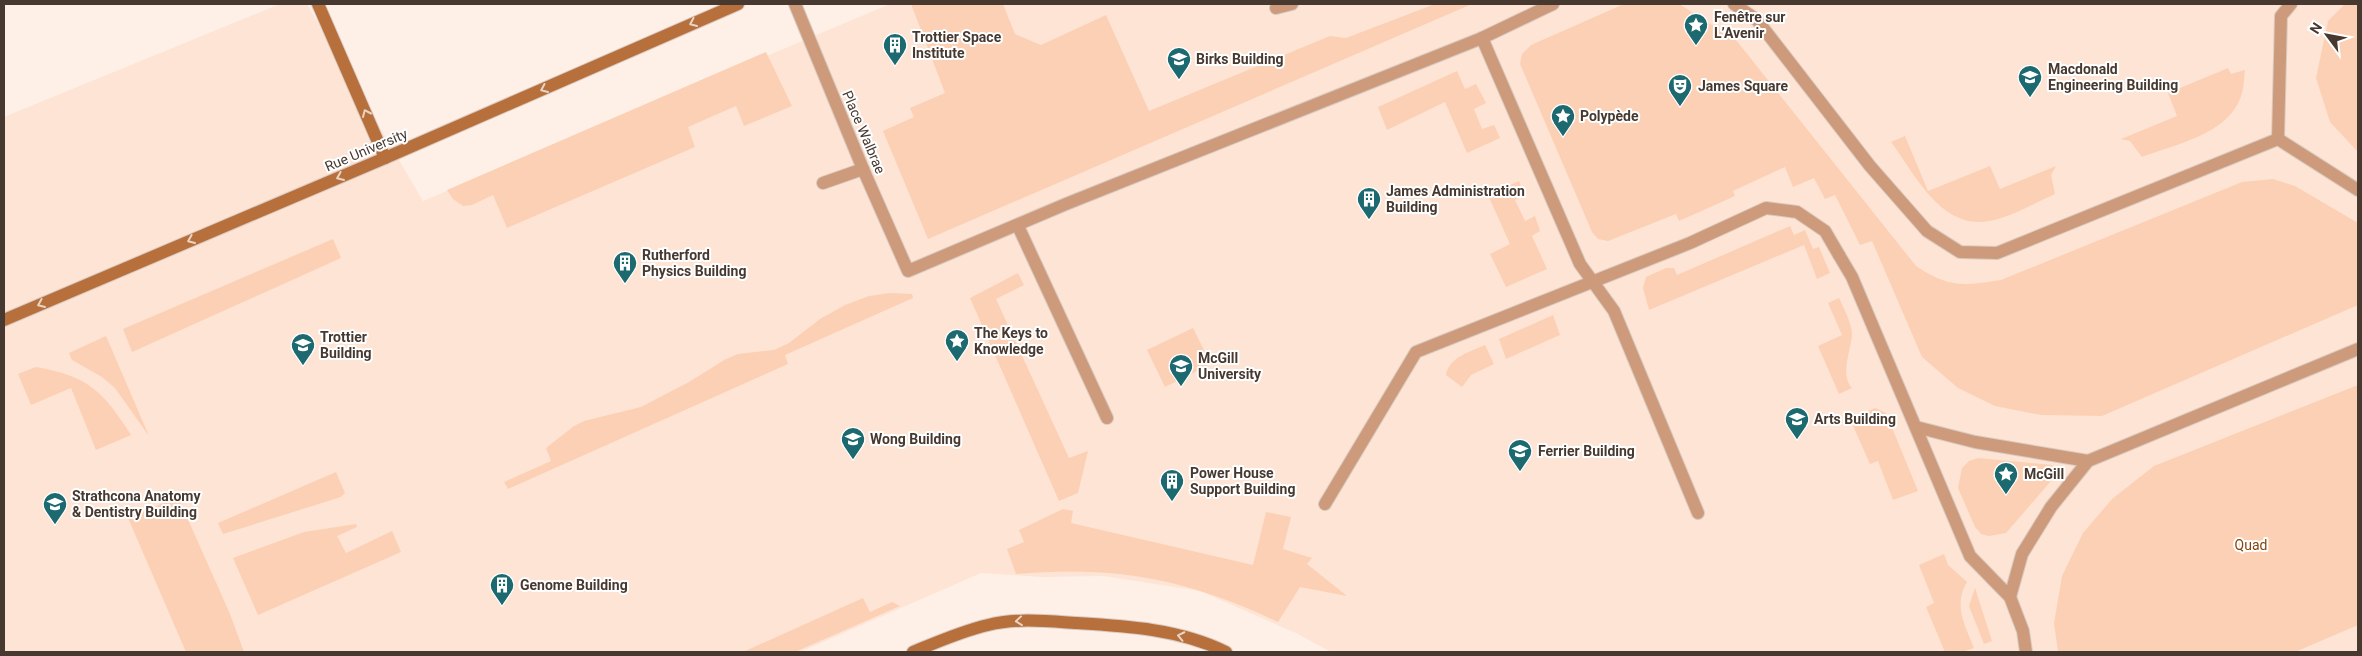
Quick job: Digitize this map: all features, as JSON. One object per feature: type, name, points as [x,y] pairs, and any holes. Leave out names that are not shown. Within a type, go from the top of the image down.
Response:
[{"type":"main road","points":[[318,4],[385,158]]},
{"type":"main road","name":"Rue University","points":[[4,320],[385,158],[738,4]]},
{"type":"main road","points":[[913,652],[941,640],[989,624],[1036,620],[1136,627],[1207,642],[1226,652]]},
{"type":"street","name":"Place Walbrae","points":[[795,4],[862,168],[908,271],[1018,226]]},
{"type":"street","points":[[1276,8],[1292,4]]},
{"type":"street","points":[[1108,418],[1018,226],[1066,204],[1482,38],[1553,4]]},
{"type":"street","points":[[1734,4],[1756,20],[1870,166],[1927,231],[1960,252],[1997,253],[2278,139]]},
{"type":"street","points":[[2278,139],[2281,16],[2291,4]]},
{"type":"street","points":[[1482,38],[1580,264],[1614,311],[1698,513]]},
{"type":"street","points":[[2278,139],[2358,190]]},
{"type":"street","points":[[823,183],[862,168]]},
{"type":"street","points":[[1325,504],[1416,352],[1690,243],[1766,208],[1797,212],[1825,231],[1852,278],[1970,556],[2010,597],[2023,631],[2026,652]]},
{"type":"street","points":[[2010,597],[2022,554],[2051,507],[2088,461],[2358,349]]},
{"type":"street","points":[[1916,427],[1982,443],[2088,461]]},
{"type":"shaded area","name":"McGill University","points":[[280,4],[307,4],[423,201],[890,4],[2358,4],[2358,652],[1331,652],[1296,633],[1200,591],[1104,576],[1042,577],[981,573],[800,652],[4,652],[4,117]]},
{"type":"green space","points":[[911,4],[1003,4],[1015,34],[1041,45],[1106,15],[1149,111],[1330,36],[1346,38],[1435,4],[1472,4],[928,239],[883,131],[914,117],[910,108],[945,93]]},
{"type":"green space","points":[[1624,4],[1679,4],[1736,40],[1916,266],[1947,282],[1966,284],[2001,280],[2242,182],[2273,179],[2295,186],[2358,223],[2358,305],[2102,416],[2041,415],[1995,406],[1958,388],[1922,357],[1872,241],[1860,245],[1835,195],[1825,199],[1814,178],[1793,187],[1785,167],[1733,191],[1735,196],[1679,221],[1676,214],[1608,241],[1598,239],[1592,232],[1520,64],[1522,54],[1531,45]]},
{"type":"green space","points":[[2345,4],[2358,4],[2358,152],[2330,122],[2316,78],[2328,21]]},
{"type":"green space","points":[[766,52],[792,106],[744,126],[736,106],[688,127],[695,147],[507,228],[493,195],[472,205],[463,206],[453,199],[447,190]]},
{"type":"green space","points":[[2228,68],[2231,74],[2245,70],[2243,90],[2236,107],[2227,118],[2214,128],[2201,136],[2142,157],[2130,141],[2121,139],[2177,116],[2168,93]]},
{"type":"green space","points":[[1457,71],[1465,89],[1476,84],[1486,103],[1474,109],[1482,129],[1494,125],[1500,138],[1467,153],[1445,102],[1387,130],[1378,107]]},
{"type":"green space","points":[[1905,136],[1928,191],[1990,166],[2000,189],[2056,166],[2051,175],[2055,194],[2018,212],[1998,219],[1979,222],[1964,220],[1951,214],[1938,204],[1917,180],[1891,142]]},
{"type":"green space","points":[[1519,181],[1524,195],[1515,200],[1525,221],[1535,216],[1540,231],[1532,236],[1547,269],[1506,287],[1490,254],[1510,244],[1488,195]]},
{"type":"green space","points":[[1790,226],[1794,235],[1805,230],[1813,249],[1819,247],[1830,273],[1817,279],[1804,245],[1649,310],[1643,288],[1646,277],[1666,268],[1674,268],[1677,275]]},
{"type":"green space","points":[[333,239],[341,258],[132,352],[123,329]]},
{"type":"green space","points":[[1018,273],[1024,285],[996,299],[1069,458],[1088,451],[1078,493],[1059,501],[970,298]]},
{"type":"green space","points":[[890,293],[912,294],[913,298],[785,355],[788,364],[508,489],[504,482],[551,461],[546,448],[574,426],[584,421],[641,407],[689,382],[726,359],[738,354],[774,350],[789,343],[820,319],[845,305],[869,296]]},
{"type":"green space","points":[[1839,298],[1849,320],[1852,333],[1846,369],[1848,382],[1852,388],[1839,394],[1818,346],[1842,335],[1828,303]]},
{"type":"green space","points":[[1553,315],[1560,335],[1506,359],[1499,339]]},
{"type":"green space","points":[[1193,328],[1211,364],[1165,387],[1147,350]]},
{"type":"green space","points":[[106,336],[149,436],[115,388],[102,377],[72,360],[69,353]]},
{"type":"green space","points":[[1485,345],[1494,364],[1471,375],[1462,387],[1446,375],[1451,364],[1456,359]]},
{"type":"green space","points":[[36,367],[69,375],[92,388],[112,407],[131,435],[96,450],[71,388],[31,405],[18,374]]},
{"type":"green space","name":"Quad","points":[[2358,385],[2358,625],[2295,652],[2058,652],[2054,623],[2062,576],[2083,533],[2112,499],[2154,466]]},
{"type":"green space","points":[[1875,408],[1886,413],[1918,491],[1893,500],[1878,461],[1870,464],[1850,419]]},
{"type":"green space","points":[[1978,458],[2052,465],[2057,474],[2006,533],[1989,536],[1981,534],[1975,527],[1958,488],[1962,468],[1969,461]]},
{"type":"green space","points":[[336,472],[345,493],[341,497],[223,534],[218,523]]},
{"type":"green space","points":[[178,497],[230,614],[244,652],[186,652],[128,518]]},
{"type":"green space","points":[[1063,509],[1073,511],[1071,523],[1253,565],[1266,512],[1291,517],[1283,549],[1312,558],[1307,564],[1347,596],[1300,587],[1278,622],[1213,595],[1150,578],[1086,572],[1016,574],[1007,549],[1024,542],[1019,530]]},
{"type":"green space","points":[[356,524],[357,527],[337,536],[346,553],[392,531],[401,552],[258,615],[233,558],[304,532]]},
{"type":"green space","points":[[1944,554],[1948,565],[1967,582],[1963,590],[1961,607],[1964,623],[1974,648],[1962,652],[1945,652],[1926,607],[1934,603],[1919,565]]},
{"type":"green space","points":[[1975,588],[1992,641],[1984,644],[1969,606]]},
{"type":"green space","points":[[863,598],[870,612],[892,602],[900,606],[795,652],[743,652]]},
{"type":"place","name":"Fenêtre sur L’Avenir","points":[[1696,46]]},
{"type":"place","name":"Trottier Space Institute","points":[[895,66]]},
{"type":"place","name":"Birks Building","points":[[1179,80]]},
{"type":"place","name":"Macdonald Engineering Building","points":[[2030,98]]},
{"type":"place","name":"James Square","points":[[1680,107]]},
{"type":"place","name":"Polypède","points":[[1563,137]]},
{"type":"place","name":"James Administration Building","points":[[1369,220]]},
{"type":"place","name":"Rutherford Physics Building","points":[[625,284]]},
{"type":"place","name":"The Keys to Knowledge","points":[[957,362]]},
{"type":"place","name":"Trottier Building","points":[[303,366]]},
{"type":"place","name":"McGill University","points":[[1181,387]]},
{"type":"place","name":"Arts Building","points":[[1797,440]]},
{"type":"place","name":"Wong Building","points":[[853,460]]},
{"type":"place","name":"Ferrier Building","points":[[1520,472]]},
{"type":"place","name":"McGill","points":[[2006,495]]},
{"type":"place","name":"Power House Support Building","points":[[1172,502]]},
{"type":"place","name":"Strathcona Anatomy & Dentistry Building","points":[[55,525]]},
{"type":"place","name":"Genome Building","points":[[502,606]]}]
